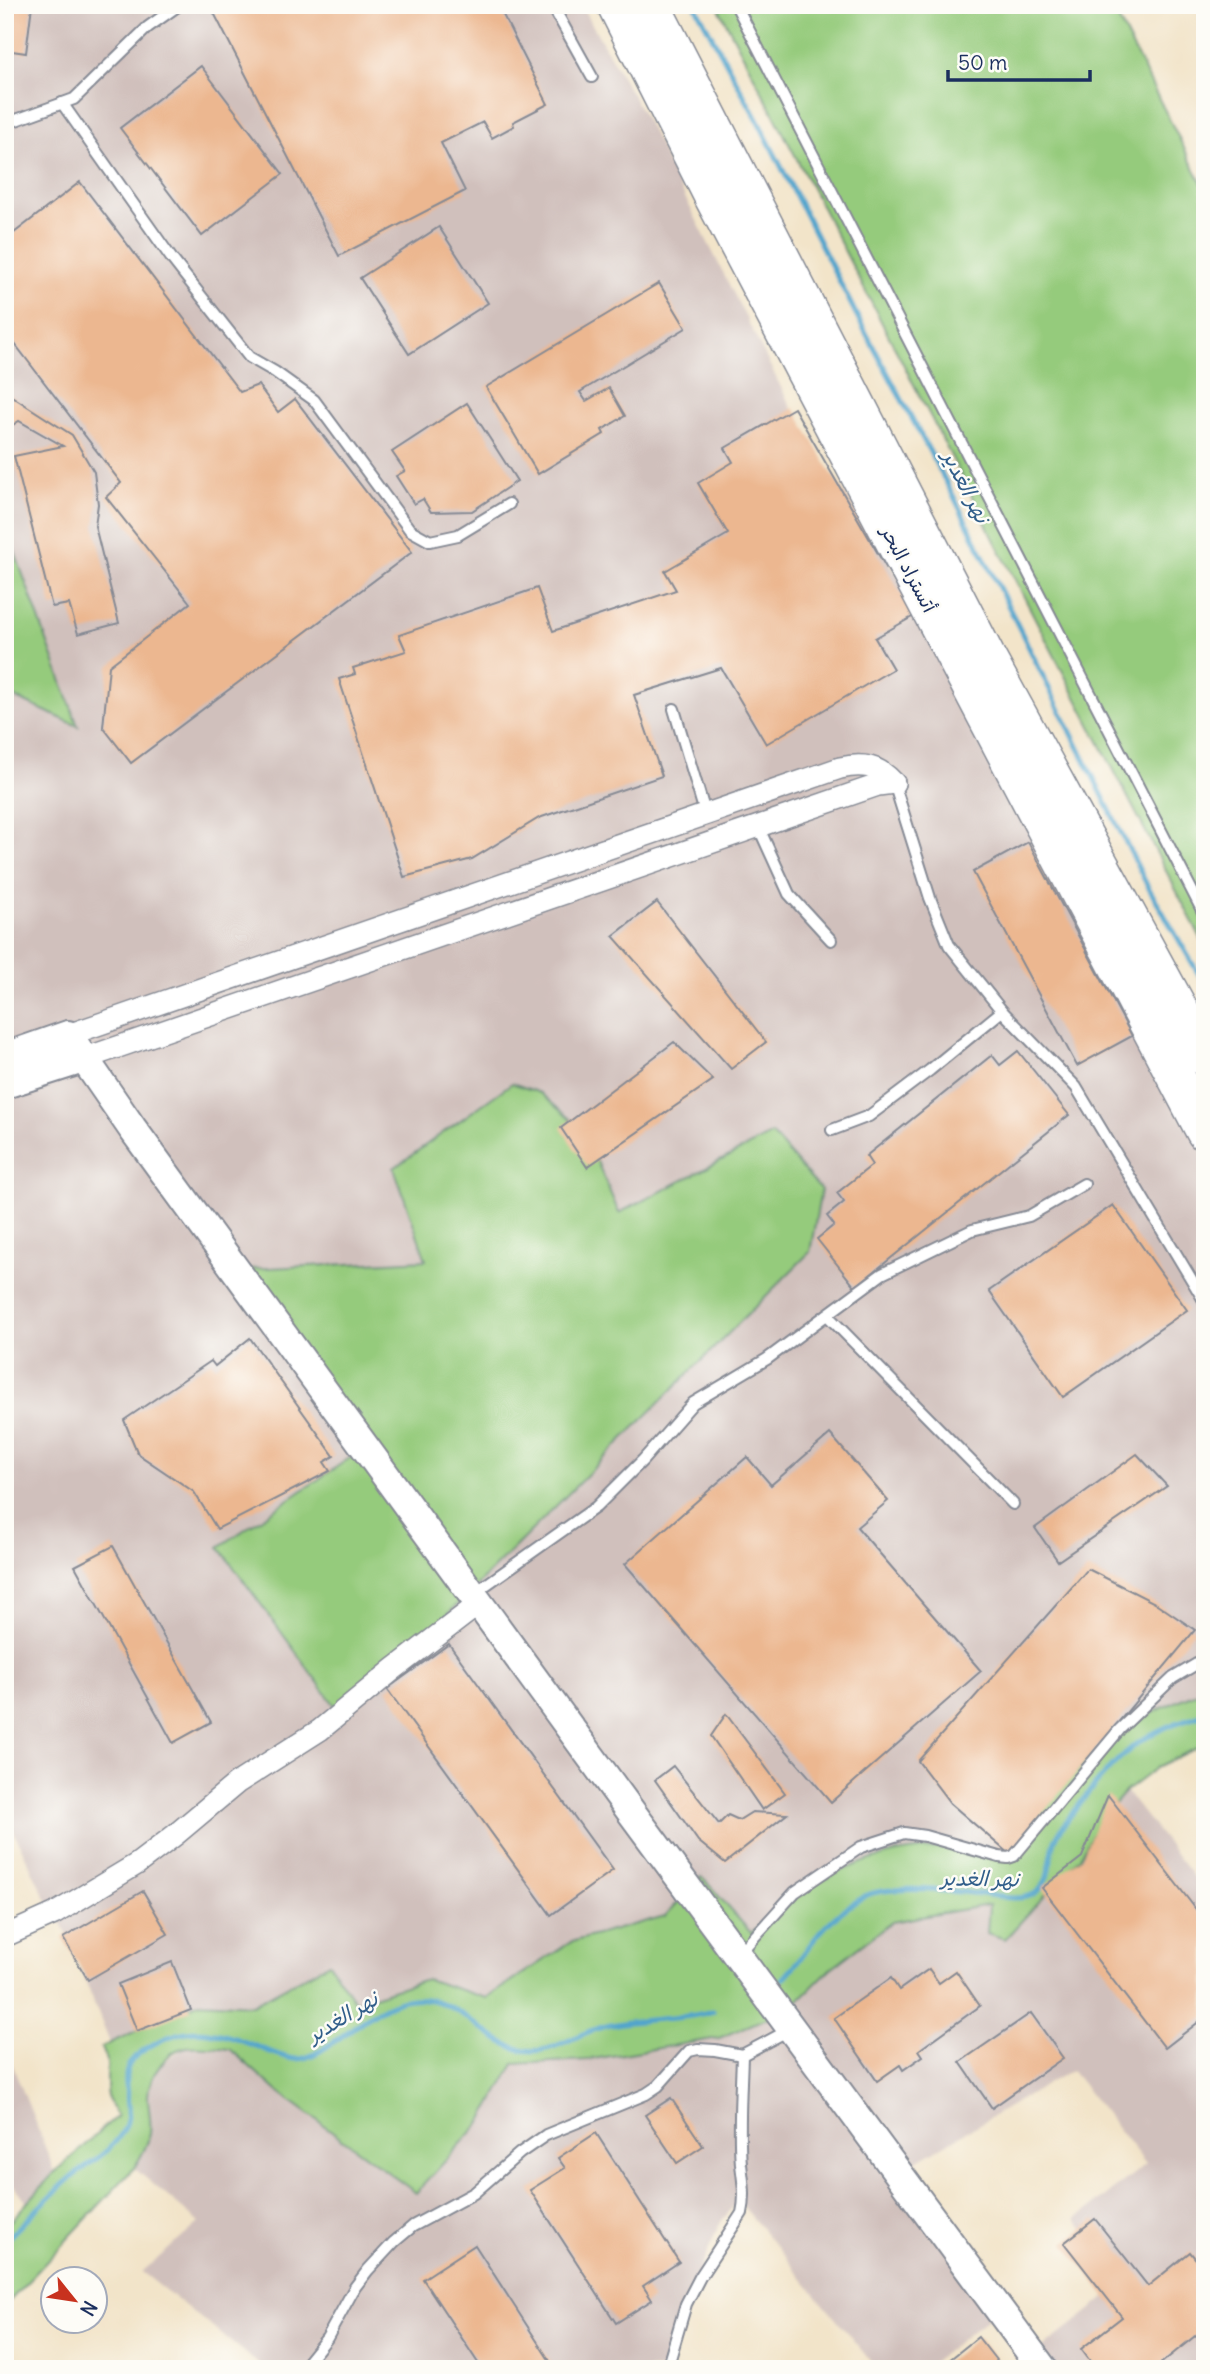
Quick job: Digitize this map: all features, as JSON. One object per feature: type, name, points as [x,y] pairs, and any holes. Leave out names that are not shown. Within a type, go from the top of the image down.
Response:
[{"type":"highway","name":"أتستراد البحر","points":[[616,5],[712,195],[1205,1132]]},
{"type":"highway","name":"أتستراد البحر","points":[[650,5],[987,658],[1205,1057]]},
{"type":"street","points":[[5,1084],[76,1047],[398,921],[840,768],[862,764],[876,768],[894,783]]},
{"type":"street","points":[[5,1057],[76,1047],[406,947],[878,785],[894,783]]},
{"type":"street","points":[[706,816],[731,835]]},
{"type":"street","points":[[695,848],[706,816]]},
{"type":"street","points":[[398,921],[406,947]]},
{"type":"street","points":[[76,1047],[791,2029],[1043,2369]]},
{"type":"street","points":[[5,1936],[54,1914],[137,1864],[237,1783],[320,1730],[477,1599]]},
{"type":"lane","points":[[5,124],[74,99],[148,27],[179,5]]},
{"type":"lane","points":[[552,5],[592,77]]},
{"type":"lane","points":[[736,5],[1205,916]]},
{"type":"lane","points":[[62,103],[172,259],[249,357],[275,372],[314,401],[410,530],[430,541],[458,535],[509,504]]},
{"type":"lane","points":[[674,709],[706,816]]},
{"type":"lane","points":[[894,783],[930,898],[949,945],[1002,1011],[1076,1087],[1205,1302]]},
{"type":"lane","points":[[758,826],[789,894],[831,940]]},
{"type":"lane","points":[[832,1130],[869,1116],[1002,1011]]},
{"type":"lane","points":[[477,1599],[596,1507],[643,1461],[693,1403],[767,1359],[882,1274],[972,1230],[1029,1216],[1084,1184]]},
{"type":"lane","points":[[827,1315],[1013,1504]]},
{"type":"lane","points":[[738,1955],[794,1892],[861,1847],[904,1833],[925,1836],[999,1857],[1014,1856],[1120,1728],[1173,1678],[1205,1659]]},
{"type":"lane","points":[[302,2369],[327,2338],[355,2287],[368,2270],[413,2226],[474,2193],[520,2153],[546,2135],[646,2094],[658,2086],[689,2051],[715,2050],[742,2055],[791,2029]]},
{"type":"lane","points":[[667,2369],[686,2304],[699,2277],[734,2227],[745,2202],[741,2164],[742,2055]]},
{"type":"shaded area","points":[[5,5],[581,5],[643,114],[799,423],[963,676],[1205,1153],[1205,1690],[1161,1708],[1134,1723],[1015,1853],[958,1846],[901,1851],[873,1858],[828,1876],[768,1916],[750,1933],[701,1878],[665,1916],[571,1942],[486,1998],[426,1979],[355,2002],[328,1963],[252,2005],[199,2002],[110,2043],[64,1927],[45,1897],[5,1813],[5,693],[78,725],[5,530]],"holes":[[[584,1131],[619,1213],[771,1134],[344,1718],[219,1547],[360,1451],[427,1260]]]},
{"type":"shaded area","points":[[1126,1791],[1205,1892],[1205,2369],[1016,2369],[1127,2281],[1076,2219],[1146,2164],[1071,2070],[905,2168],[991,2316],[924,2369],[877,2369],[738,2200],[718,2227],[673,2334],[667,2369],[265,2369],[142,2272],[199,2223],[134,2168],[141,2157],[150,2107],[150,2084],[161,2064],[185,2047],[230,2049],[276,2090],[417,2193],[482,2121],[514,2064],[587,2060],[719,2038],[791,2008],[830,1969],[892,1922],[989,1905],[1080,1857],[1099,1822]]},
{"type":"shaded area","points":[[5,2046],[55,2172],[27,2203],[5,2174]]},
{"type":"green space","points":[[717,5],[1111,5],[1205,189],[1205,946]]},
{"type":"green space","points":[[5,530],[11,542],[78,726],[5,693]]},
{"type":"green space","points":[[512,1083],[540,1093],[584,1131],[619,1213],[772,1134],[821,1190],[810,1252],[344,1718],[219,1547],[360,1451],[231,1270],[426,1260],[394,1168]]},
{"type":"green space","points":[[1205,1690],[1205,1744],[1159,1766],[1126,1791],[1099,1822],[1080,1857],[1005,1939],[987,1933],[989,1905],[892,1922],[830,1969],[791,2008],[719,2038],[587,2060],[514,2064],[482,2121],[416,2193],[276,2090],[230,2049],[197,2046],[180,2049],[166,2058],[151,2081],[148,2096],[150,2134],[144,2152],[134,2168],[42,2266],[38,2266],[38,2271],[5,2306],[5,2227],[55,2172],[117,2116],[107,2097],[107,2063],[101,2048],[110,2043],[199,2002],[252,2005],[329,1963],[355,2002],[426,1979],[486,1998],[571,1942],[665,1916],[702,1877],[751,1933],[779,1908],[809,1888],[840,1871],[872,1859],[906,1851],[941,1848],[977,1848],[1015,1853],[1051,1800],[1095,1754],[1146,1717]]},
{"type":"building","points":[[5,5],[32,5],[26,53],[5,50]]},
{"type":"building","points":[[229,5],[498,5],[548,104],[513,122],[514,126],[492,138],[483,122],[441,143],[465,191],[339,256],[214,13]]},
{"type":"building","points":[[201,66],[283,174],[202,236],[120,128]]},
{"type":"building","points":[[80,182],[240,392],[258,385],[278,412],[295,399],[412,552],[131,763],[103,727],[109,666],[190,603],[106,497],[121,483],[5,331],[5,240]]},
{"type":"building","points":[[439,227],[488,303],[409,354],[360,278]]},
{"type":"building","points":[[659,283],[686,328],[580,392],[586,401],[609,388],[625,416],[602,430],[604,434],[538,474],[486,387]]},
{"type":"building","points":[[5,389],[10,395],[72,435],[94,472],[98,504],[95,526],[119,623],[78,634],[69,604],[52,607],[14,456],[63,446],[19,421],[5,430]]},
{"type":"building","points":[[467,403],[517,481],[472,511],[431,512],[423,499],[414,504],[396,476],[405,471],[392,452]]},
{"type":"building","points":[[794,408],[914,616],[875,638],[893,669],[766,744],[721,668],[634,695],[662,776],[539,818],[472,859],[404,877],[339,679],[355,674],[353,668],[406,651],[399,635],[537,588],[553,631],[676,590],[665,571],[728,534],[698,483],[733,462],[725,448]]},
{"type":"building","points":[[1028,842],[1132,1036],[1077,1066],[973,872]]},
{"type":"building","points":[[657,902],[766,1042],[731,1069],[613,936]]},
{"type":"building","points":[[674,1042],[713,1080],[587,1167],[561,1128]]},
{"type":"building","points":[[1018,1051],[1069,1115],[855,1287],[817,1239],[834,1225],[827,1216],[844,1202],[837,1193],[872,1165],[866,1156],[992,1055],[1000,1065]]},
{"type":"building","points":[[1113,1205],[1187,1310],[1063,1397],[989,1291]]},
{"type":"building","points":[[250,1338],[334,1456],[324,1462],[330,1471],[217,1529],[194,1492],[138,1454],[124,1420],[211,1361],[215,1366]]},
{"type":"building","points":[[830,1434],[888,1501],[857,1527],[981,1671],[831,1802],[625,1564],[747,1457],[771,1485]]},
{"type":"building","points":[[1137,1454],[1167,1486],[1058,1561],[1035,1528]]},
{"type":"building","points":[[113,1546],[211,1722],[173,1743],[75,1566]]},
{"type":"building","points":[[1088,1569],[1157,1604],[1195,1630],[1009,1854],[950,1803],[918,1761]]},
{"type":"building","points":[[449,1644],[613,1870],[551,1915],[387,1689]]},
{"type":"building","points":[[726,1714],[785,1793],[762,1810],[711,1736]]},
{"type":"building","points":[[673,1766],[719,1824],[728,1815],[739,1820],[752,1812],[787,1814],[725,1863],[698,1841],[655,1780]]},
{"type":"building","points":[[1108,1795],[1205,1921],[1205,2017],[1165,2048],[1042,1888],[1082,1857]]},
{"type":"building","points":[[143,1891],[168,1934],[88,1980],[63,1938]]},
{"type":"building","points":[[172,1962],[191,2010],[137,2031],[118,1984]]},
{"type":"building","points":[[929,1969],[939,1983],[956,1971],[980,2006],[919,2050],[923,2056],[903,2070],[900,2065],[877,2081],[834,2018],[891,1978],[899,1990]]},
{"type":"building","points":[[1031,2013],[1063,2058],[992,2108],[960,2062]]},
{"type":"building","points":[[671,2098],[703,2146],[677,2163],[645,2115]]},
{"type":"building","points":[[596,2133],[679,2262],[643,2286],[652,2300],[616,2323],[530,2190],[565,2168],[558,2158]]},
{"type":"building","points":[[1095,2219],[1148,2286],[1190,2252],[1205,2270],[1205,2328],[1154,2369],[1096,2369],[1081,2349],[1122,2317],[1064,2243]]},
{"type":"building","points":[[475,2245],[555,2369],[482,2369],[423,2279]]},
{"type":"building","points":[[978,2337],[1003,2369],[938,2369]]},
{"type":"waterway","name":"نهر الغدير","points":[[695,5],[954,497],[1147,885],[1205,985]]},
{"type":"waterway","name":"نهر الغدير","points":[[783,1979],[830,1922],[843,1910],[875,1892],[922,1889],[1015,1898],[1034,1894],[1040,1890],[1047,1877],[1055,1841],[1061,1829],[1111,1767],[1151,1735],[1205,1714]]},
{"type":"waterway","name":"نهر الغدير","points":[[5,2241],[66,2182],[113,2145],[127,2119],[127,2069],[141,2052],[172,2036],[186,2032],[214,2033],[295,2059],[320,2051],[364,2020],[395,2003],[427,1999],[455,2010],[505,2043],[530,2051],[550,2048],[599,2028],[713,2011]]}]
